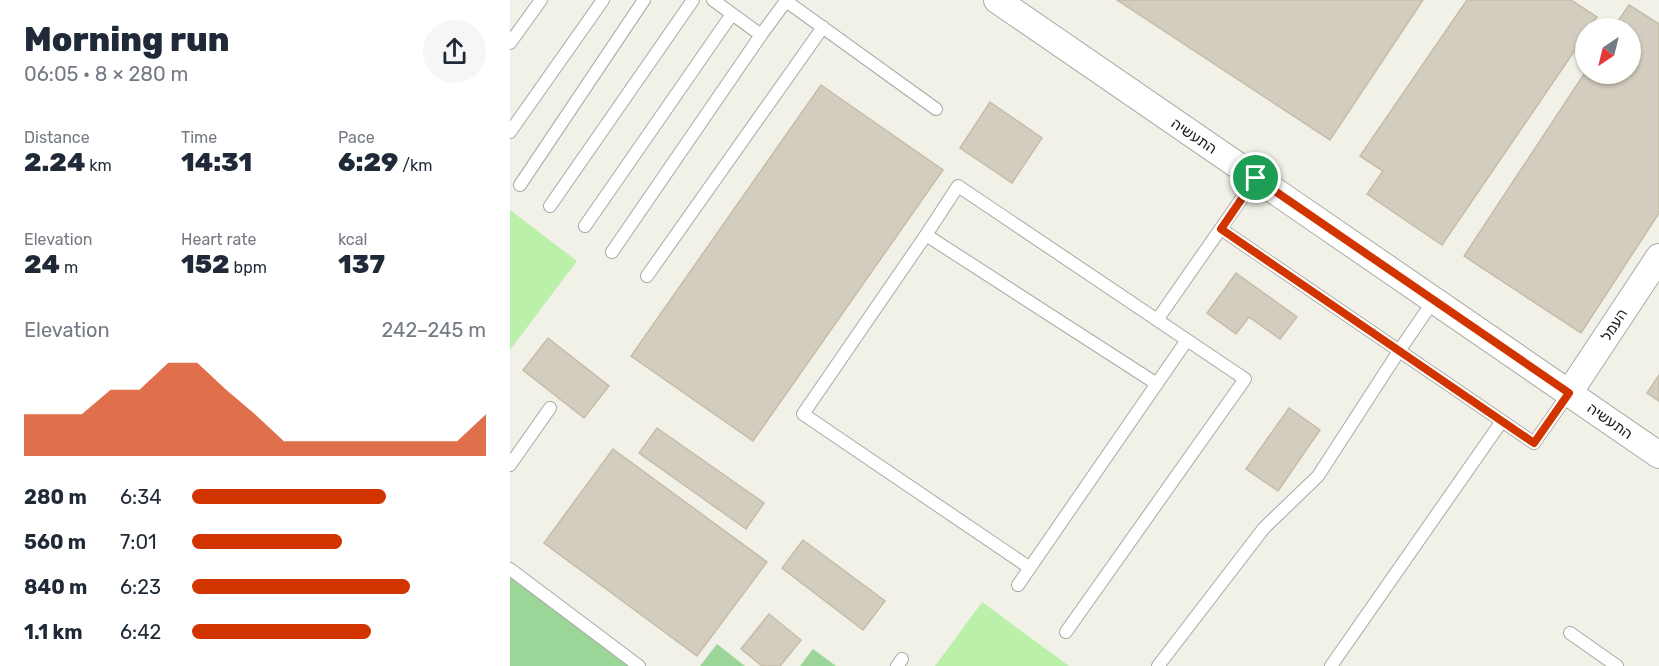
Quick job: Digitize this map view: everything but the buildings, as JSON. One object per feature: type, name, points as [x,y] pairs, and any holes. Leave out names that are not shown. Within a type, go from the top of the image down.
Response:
[{"type":"street","name":"התעשיה","points":[[997,0],[1659,455]]},
{"type":"street","name":"העמל","points":[[1569,393],[1659,257]]},
{"type":"lane","points":[[510,43],[541,0]]},
{"type":"lane","points":[[510,132],[603,0]]},
{"type":"lane","points":[[520,185],[644,0]]},
{"type":"lane","points":[[550,206],[693,0]]},
{"type":"lane","points":[[712,0],[761,35]]},
{"type":"lane","points":[[612,252],[786,1],[936,109]]},
{"type":"lane","points":[[585,226],[732,14]]},
{"type":"lane","points":[[647,276],[823,27]]},
{"type":"lane","points":[[1157,320],[1256,178]]},
{"type":"lane","points":[[1030,568],[803,414],[958,186],[1245,379],[1066,632]]},
{"type":"lane","points":[[1221,229],[1534,443],[1569,393]]},
{"type":"lane","points":[[926,235],[1157,384]]},
{"type":"lane","points":[[1158,666],[1264,528],[1318,476],[1434,300]]},
{"type":"lane","points":[[1018,585],[1187,340]]},
{"type":"lane","points":[[510,465],[550,408]]},
{"type":"lane","points":[[1331,666],[1502,421]]},
{"type":"lane","points":[[510,569],[639,666]]},
{"type":"lane","points":[[1570,633],[1617,666]]},
{"type":"green space","points":[[510,210],[577,261],[510,350]]},
{"type":"green space","points":[[510,570],[635,666],[510,666]]},
{"type":"green space","points":[[982,602],[1069,666],[935,666]]},
{"type":"green space","points":[[717,644],[745,666],[700,666]]},
{"type":"green space","points":[[813,649],[836,666],[800,666]]},
{"type":"route","points":[[1256,178],[1569,393],[1534,443],[1221,229],[1256,178]]}]
